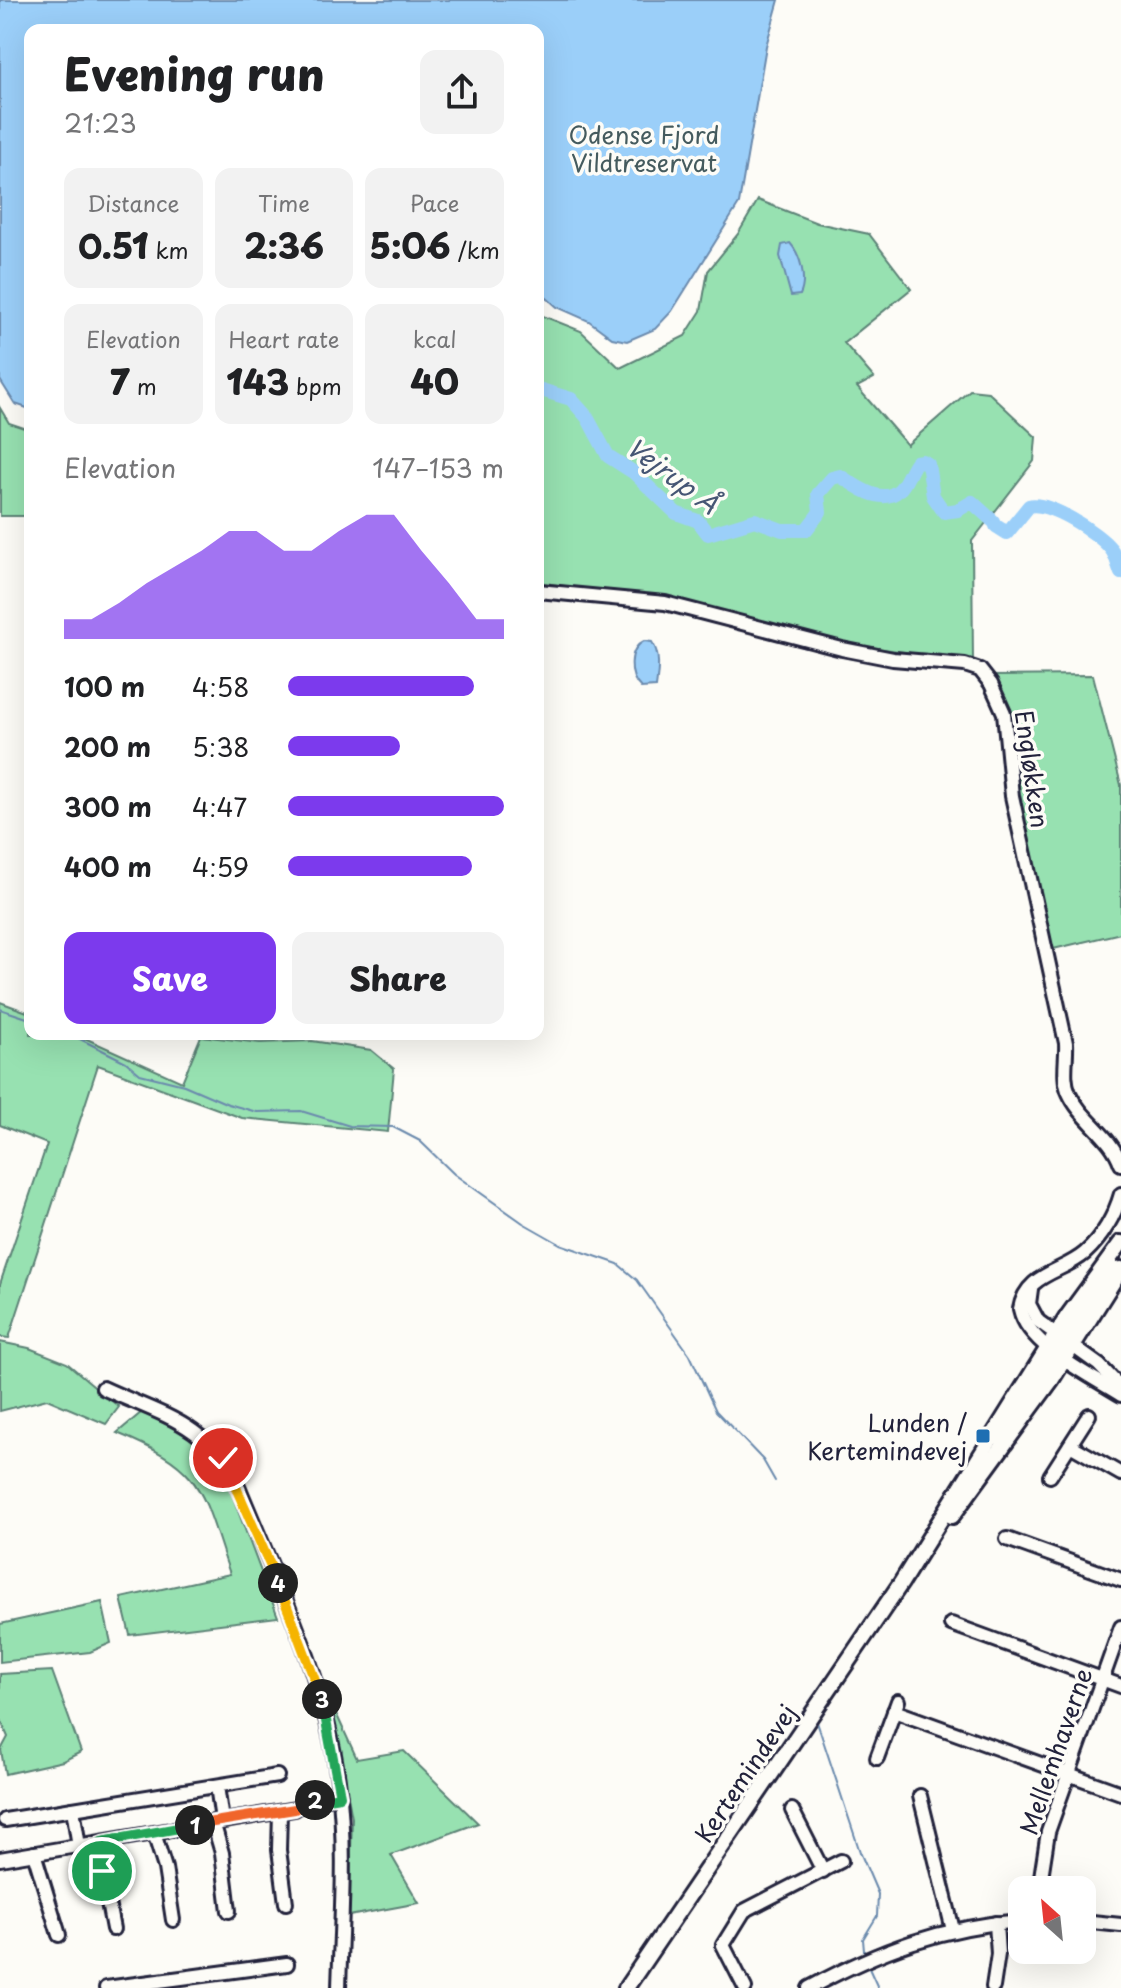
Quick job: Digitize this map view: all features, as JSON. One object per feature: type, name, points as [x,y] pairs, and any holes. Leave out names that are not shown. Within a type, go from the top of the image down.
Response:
[{"type":"main road","name":"Kertemindevej","points":[[901,1583],[968,1493],[1061,1346],[1121,1243]]},
{"type":"main road","name":"Kertemindevej","points":[[626,1988],[1061,1346],[1121,1269]]},
{"type":"street","name":"Engløkken","points":[[544,592],[665,603],[842,649],[893,659],[951,662],[980,670],[1001,700],[1004,713],[1012,796],[1064,1029],[1066,1083],[1070,1095],[1114,1147],[1121,1164]]},
{"type":"street","points":[[1121,1194],[1112,1217],[1087,1251],[1034,1283],[1029,1295],[1032,1313],[1061,1346],[1121,1395]]},
{"type":"street","points":[[1061,1346],[1121,1253]]},
{"type":"street","points":[[1061,1346],[1121,1388]]},
{"type":"street","points":[[103,1388],[188,1426],[213,1446],[231,1471],[314,1674],[333,1748],[340,1796],[343,1845],[339,1988]]},
{"type":"street","points":[[1050,1476],[1089,1415]]},
{"type":"street","points":[[1070,1445],[1121,1474]]},
{"type":"street","points":[[1007,1539],[1121,1580]]},
{"type":"street","points":[[951,1624],[1121,1686]]},
{"type":"street","name":"Mellemhaverne","points":[[1041,1876],[1048,1832],[1121,1627]]},
{"type":"street","points":[[877,1758],[896,1706],[1121,1793]]},
{"type":"street","points":[[5,1820],[277,1776]]},
{"type":"street","points":[[217,1786],[217,1821],[229,1911]]},
{"type":"street","points":[[0,1859],[280,1812],[295,1809],[305,1802],[340,1796]]},
{"type":"street","points":[[920,1796],[953,1930]]},
{"type":"street","points":[[73,1809],[79,1846]]},
{"type":"street","points":[[792,1810],[823,1871]]},
{"type":"street","points":[[280,1812],[279,1850],[286,1903]]},
{"type":"street","points":[[154,1833],[165,1868],[173,1920]]},
{"type":"street","points":[[102,1842],[102,1871],[112,1907],[113,1929]]},
{"type":"street","points":[[34,1853],[59,1935]]},
{"type":"street","points":[[745,1988],[723,1940],[744,1911],[841,1861]]},
{"type":"street","points":[[809,1988],[909,1941],[953,1930],[1008,1922]]},
{"type":"street","points":[[1096,1922],[1121,1925]]},
{"type":"street","points":[[993,1987],[998,1954],[996,1923]]},
{"type":"street","points":[[106,1988],[270,1972],[287,1964]]},
{"type":"green space","points":[[758,200],[817,223],[869,234],[911,289],[844,343],[874,378],[857,387],[907,445],[970,390],[988,392],[1036,437],[1034,461],[972,541],[973,662],[849,644],[662,597],[660,600],[544,583],[544,316],[581,331],[620,368],[685,336],[701,311],[708,271],[738,234]]},
{"type":"green space","points":[[0,408],[9,423],[24,428],[24,516],[0,516]]},
{"type":"green space","points":[[1093,675],[1121,785],[1121,933],[1049,950],[1019,824],[1009,721],[1005,705],[989,676]]},
{"type":"green space","points":[[0,1002],[24,1011],[24,1040],[89,1040],[182,1082],[199,1040],[260,1043],[312,1041],[371,1050],[394,1069],[388,1132],[242,1118],[98,1065],[9,1338],[0,1337],[0,1284],[47,1144],[0,1125]]},
{"type":"green space","points":[[0,1342],[29,1348],[67,1363],[119,1407],[106,1424],[47,1399],[0,1411]]},
{"type":"green space","points":[[142,1412],[190,1435],[223,1471],[278,1617],[130,1635],[121,1598],[230,1574],[205,1502],[184,1471],[168,1458],[117,1433]]},
{"type":"green space","points":[[102,1602],[111,1643],[90,1652],[0,1662],[0,1624]]},
{"type":"green space","points":[[52,1671],[81,1752],[63,1761],[5,1774],[1,1750],[8,1737],[0,1719],[0,1674]]},
{"type":"green space","points":[[329,1698],[357,1759],[404,1751],[478,1823],[391,1855],[419,1903],[349,1916],[352,1818]]},
{"type":"water","name":"Odense Fjord Vildtreservat","points":[[0,0],[779,0],[766,46],[739,204],[672,311],[655,329],[627,341],[612,338],[589,321],[557,307],[544,295],[544,24],[24,24],[24,407],[15,404],[0,380]]},
{"type":"water","points":[[790,243],[803,275],[800,295],[791,296],[780,256],[782,245]]},
{"type":"water","points":[[644,641],[652,642],[657,652],[656,687],[641,688],[632,670],[635,650]]},
{"type":"waterway","name":"Vejrup Å","points":[[544,391],[571,399],[587,417],[608,456],[633,472],[676,513],[698,521],[708,534],[755,520],[782,530],[806,530],[820,512],[818,494],[832,478],[840,476],[876,495],[892,495],[904,484],[916,462],[922,461],[928,464],[933,496],[944,512],[958,510],[972,502],[993,521]]},
{"type":"waterway","name":"Vejrup Å","points":[[996,526],[1007,533],[1029,506],[1048,508],[1072,519],[1105,542],[1114,554],[1121,573]]},
{"type":"waterway","points":[[0,1009],[24,1017]]},
{"type":"waterway","points":[[82,1040],[126,1062],[140,1074],[184,1085],[228,1104],[257,1112],[301,1111],[350,1126],[393,1127],[420,1141],[454,1174],[523,1223],[560,1244],[618,1264],[637,1280],[690,1355],[716,1411],[763,1460],[775,1481]]},
{"type":"waterway","points":[[816,1719],[860,1852],[878,1894],[877,1916],[863,1939],[864,1951]]},
{"type":"waterway","points":[[868,1966],[878,1988]]},
{"type":"place","name":"Lunden / Kertemindevej","points":[[983,1436]]},
{"type":"route","points":[[102,1871],[102,1842],[295,1809],[305,1802],[340,1796],[333,1748],[314,1674],[238,1486],[223,1458]]}]
